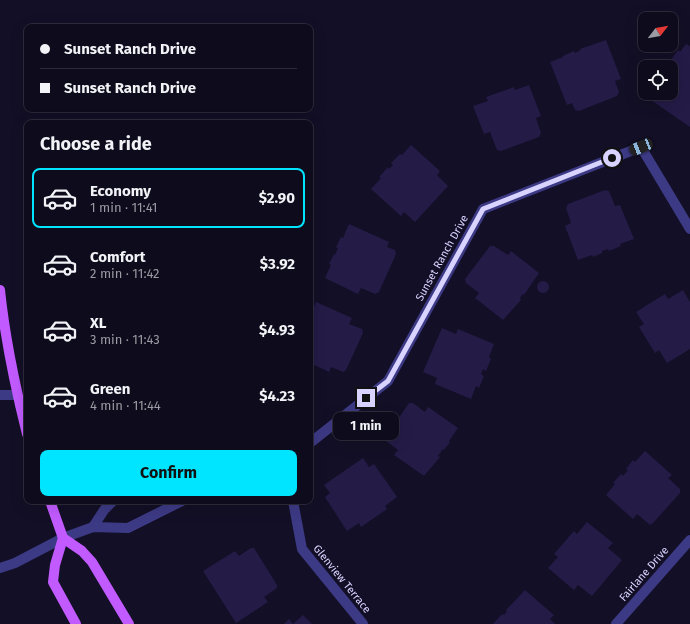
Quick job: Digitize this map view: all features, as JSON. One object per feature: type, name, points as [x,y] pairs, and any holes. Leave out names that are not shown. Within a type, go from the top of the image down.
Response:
[{"type":"main road","points":[[0,290],[3,319],[17,395],[24,422]]},
{"type":"main road","points":[[51,504],[63,538],[55,565],[53,582],[76,624]]},
{"type":"main road","points":[[63,538],[82,551],[92,562],[129,624]]},
{"type":"street","name":"Sunset Ranch Drive","points":[[313,440],[388,381],[483,209],[641,147],[690,229]]},
{"type":"street","points":[[0,396],[17,395]]},
{"type":"street","points":[[92,527],[110,504]]},
{"type":"street","points":[[0,568],[15,563],[63,538],[92,527],[128,528],[176,504]]},
{"type":"street","name":"Glenview Terrace","points":[[294,504],[302,550],[364,624]]},
{"type":"street","name":"Fairlane Drive","points":[[616,624],[690,540]]},
{"type":"building","points":[[606,40],[621,79],[615,81],[619,92],[617,96],[579,111],[575,110],[572,103],[567,105],[550,62],[574,51],[575,53],[581,50],[580,49]]},
{"type":"building","points":[[686,44],[690,46],[690,127],[651,100],[678,100],[678,60],[671,60],[678,50],[680,52]]},
{"type":"building","points":[[529,85],[541,116],[536,118],[541,133],[539,137],[501,151],[497,150],[490,132],[484,134],[473,106],[488,101],[486,97],[514,87],[515,90]]},
{"type":"building","points":[[411,145],[440,171],[437,175],[448,186],[415,222],[404,212],[401,216],[371,189],[388,167],[389,169],[393,165],[391,163],[400,154],[402,155]]},
{"type":"building","points":[[605,190],[609,191],[615,206],[620,205],[634,239],[620,244],[621,246],[609,251],[608,249],[602,251],[602,253],[593,257],[592,255],[578,260],[565,226],[571,223],[566,208],[568,204]]},
{"type":"building","points":[[349,224],[389,242],[387,247],[395,250],[396,254],[379,292],[375,294],[361,288],[358,294],[325,278],[331,265],[329,264],[338,248],[336,247],[341,237],[343,238]]},
{"type":"building","points":[[490,246],[494,246],[508,255],[511,251],[539,273],[524,295],[523,294],[520,298],[521,300],[503,320],[475,298],[479,293],[466,283],[465,279]]},
{"type":"building","points":[[541,281],[545,281],[549,287],[545,293],[541,293],[537,289],[537,285]]},
{"type":"building","points":[[683,290],[690,302],[690,349],[667,363],[659,350],[655,353],[639,327],[644,324],[636,312],[665,294],[668,299]]},
{"type":"building","points":[[316,302],[352,318],[349,324],[362,329],[363,333],[346,370],[343,372],[331,367],[329,372],[313,364],[313,308]]},
{"type":"building","points":[[442,328],[456,334],[458,329],[494,344],[489,357],[491,359],[486,371],[483,369],[481,374],[484,376],[479,388],[476,386],[471,399],[435,384],[437,378],[423,372]]},
{"type":"building","points":[[409,403],[413,403],[425,412],[428,407],[458,428],[449,441],[450,442],[438,456],[440,457],[424,476],[394,455],[398,450],[386,441],[385,438]]},
{"type":"building","points":[[645,451],[672,475],[668,478],[680,489],[680,493],[650,525],[637,514],[633,519],[606,495],[615,484],[613,483],[621,474],[623,476],[628,470],[626,469],[633,460],[635,462]]},
{"type":"building","points":[[363,458],[369,467],[374,464],[397,497],[385,506],[387,509],[361,527],[359,523],[347,531],[325,497],[330,493],[324,485]]},
{"type":"building","points":[[587,522],[613,543],[608,548],[622,560],[592,596],[578,585],[574,590],[548,568],[558,557],[554,554],[574,531],[577,534]]},
{"type":"building","points":[[251,548],[254,548],[277,585],[277,588],[264,597],[268,602],[236,623],[203,571],[235,551],[239,556]]},
{"type":"building","points":[[525,590],[554,615],[550,619],[555,624],[493,624],[502,614],[504,615],[507,611],[506,610]]},
{"type":"building","points":[[303,615],[312,624],[293,624]]},
{"type":"building","points":[[289,619],[293,624],[284,624]]},
{"type":"route","points":[[366,398],[388,381],[483,209],[612,158]]}]
